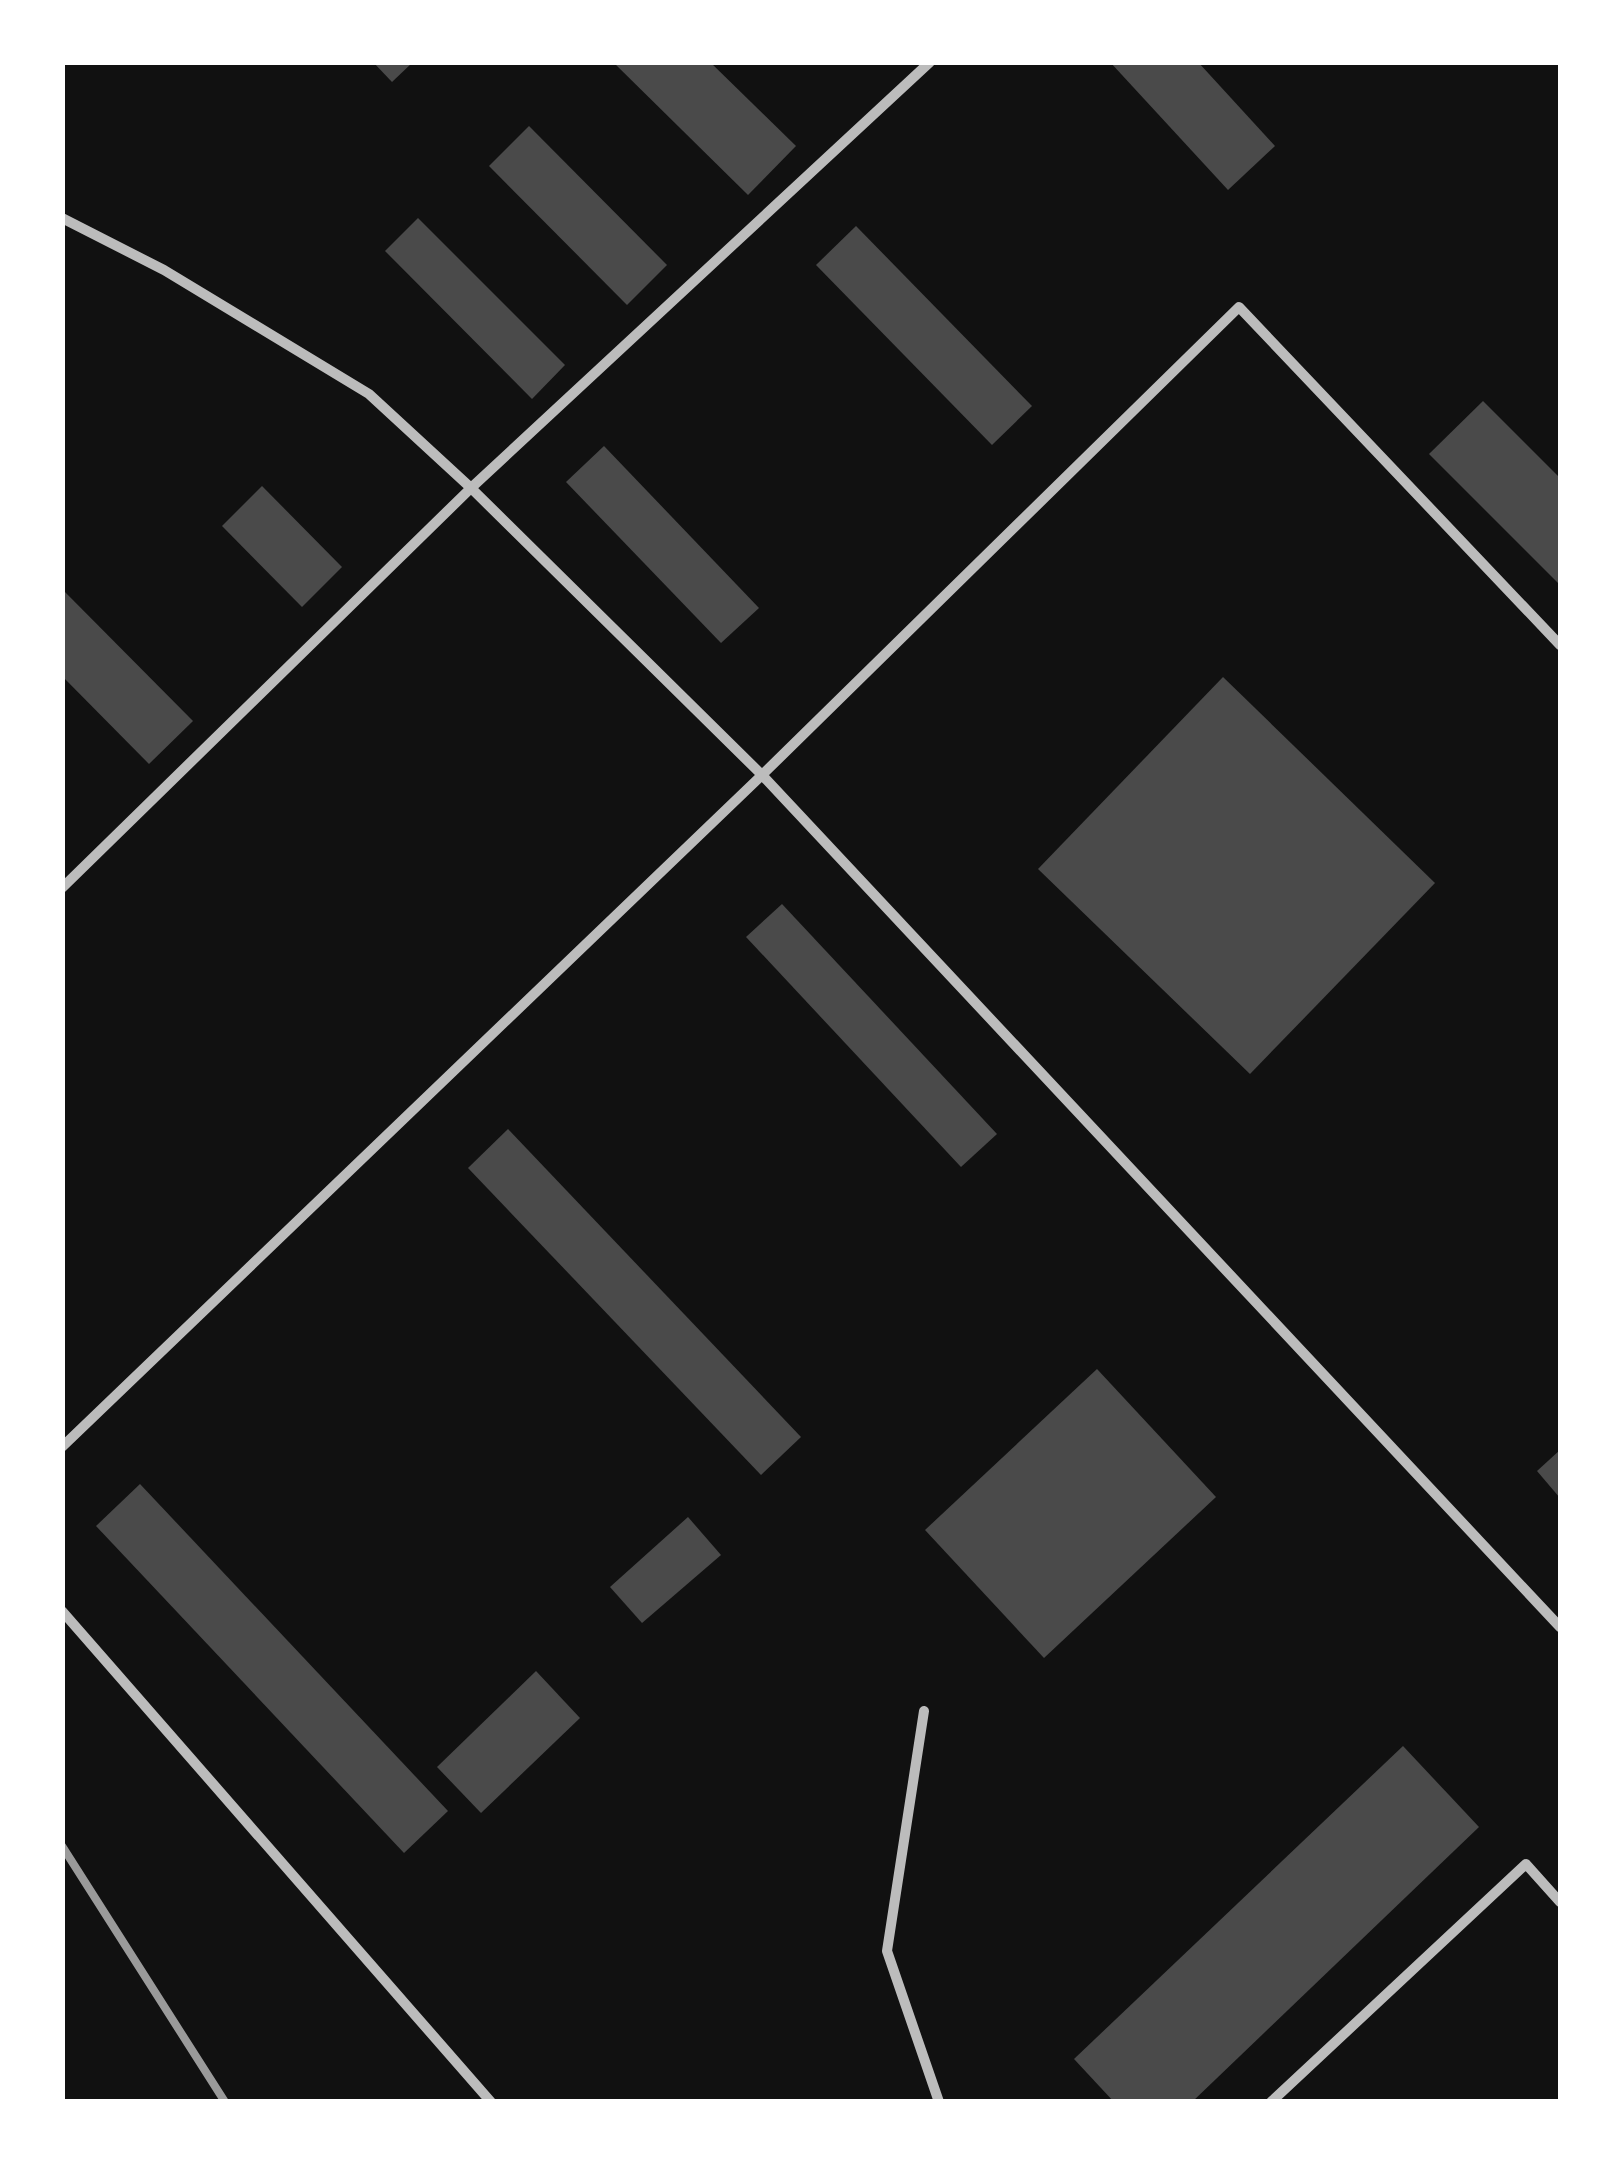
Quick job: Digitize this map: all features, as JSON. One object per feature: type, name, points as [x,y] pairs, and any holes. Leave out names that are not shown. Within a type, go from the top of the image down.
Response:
[{"type":"street","points":[[62,888],[472,488],[930,62]]},
{"type":"street","points":[[62,218],[164,270],[369,394],[472,488],[762,775],[1560,1627]]},
{"type":"street","points":[[62,1447],[762,775],[1239,307],[1560,644]]},
{"type":"street","points":[[62,1611],[491,2102]]},
{"type":"street","points":[[924,1711],[887,1951],[938,2102]]},
{"type":"street","points":[[1271,2102],[1526,1864],[1560,1902]]},
{"type":"building","points":[[373,62],[413,62],[392,82]]},
{"type":"building","points":[[613,62],[710,62],[796,146],[748,195]]},
{"type":"building","points":[[1110,62],[1198,62],[1275,146],[1228,190]]},
{"type":"building","points":[[529,126],[667,265],[627,305],[489,166]]},
{"type":"building","points":[[418,218],[565,365],[532,399],[385,251]]},
{"type":"building","points":[[856,226],[1032,406],[992,445],[816,265]]},
{"type":"building","points":[[1483,401],[1560,478],[1560,585],[1429,454]]},
{"type":"building","points":[[604,446],[759,608],[721,643],[566,482]]},
{"type":"building","points":[[262,486],[342,567],[302,607],[222,526]]},
{"type":"building","points":[[62,589],[193,721],[149,764],[62,676]]},
{"type":"building","points":[[1223,677],[1435,883],[1250,1074],[1038,869]]},
{"type":"building","points":[[782,904],[997,1134],[961,1167],[746,937]]},
{"type":"building","points":[[508,1129],[801,1437],[761,1475],[468,1168]]},
{"type":"building","points":[[1097,1369],[1216,1497],[1044,1658],[925,1530]]},
{"type":"building","points":[[1560,1450],[1560,1498],[1537,1471]]},
{"type":"building","points":[[140,1484],[448,1811],[404,1853],[96,1526]]},
{"type":"building","points":[[688,1517],[721,1555],[642,1623],[610,1587]]},
{"type":"building","points":[[536,1671],[580,1718],[481,1813],[437,1767]]},
{"type":"building","points":[[1403,1746],[1479,1827],[1192,2102],[1114,2102],[1074,2059]]},
{"type":"railway","points":[[62,1846],[225,2102]]}]
